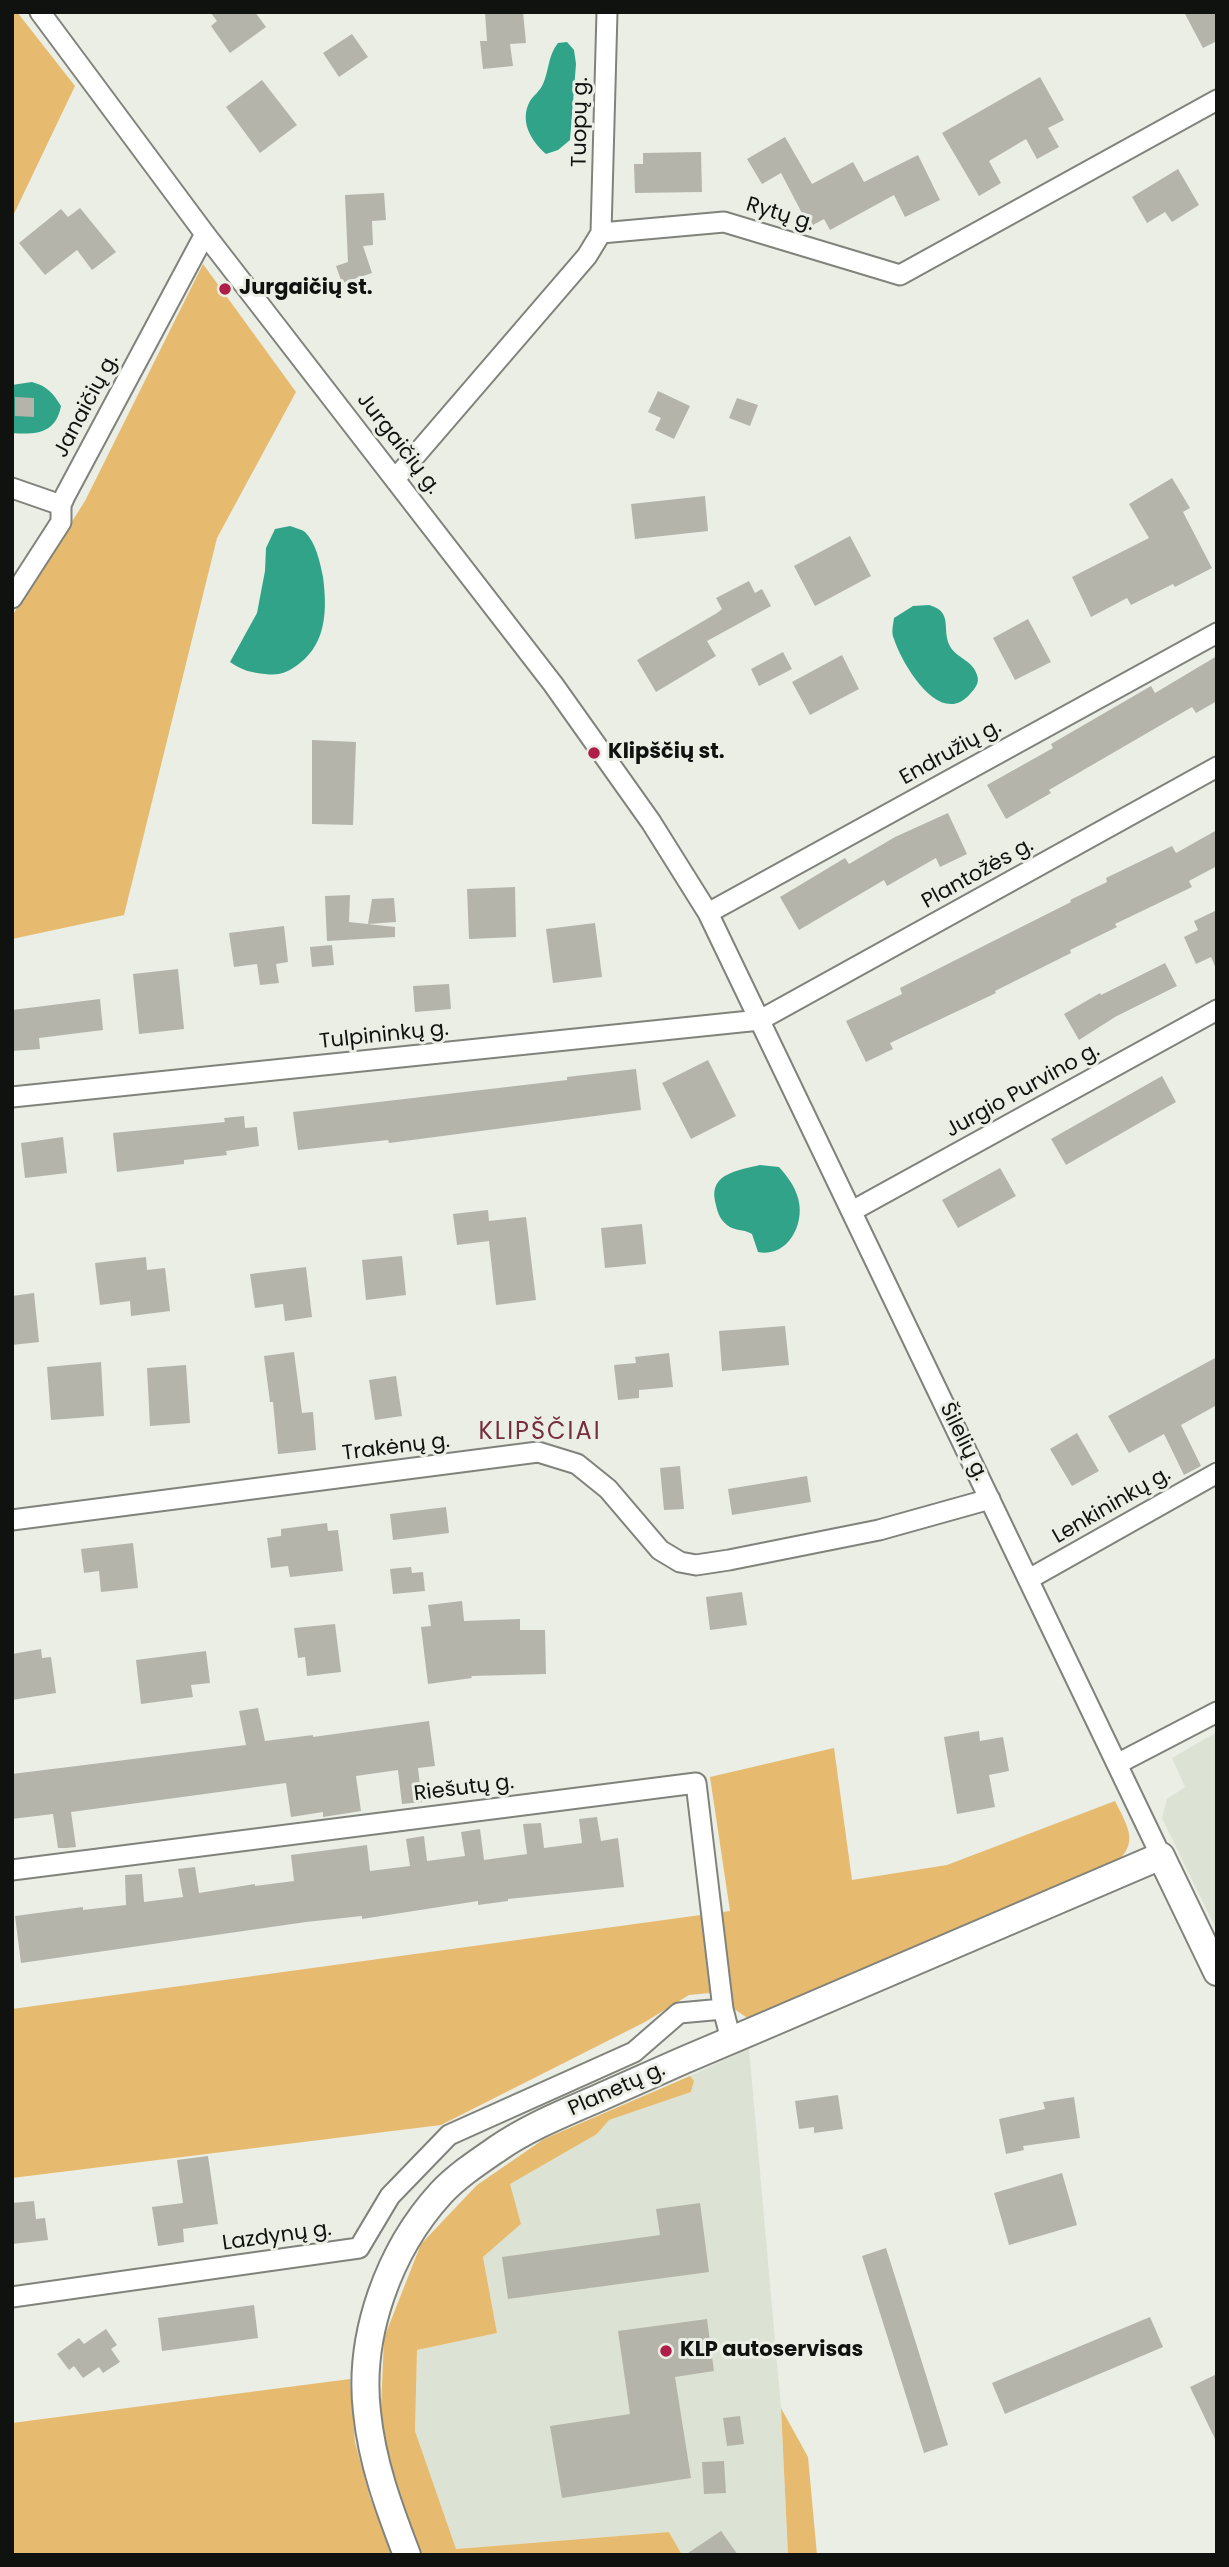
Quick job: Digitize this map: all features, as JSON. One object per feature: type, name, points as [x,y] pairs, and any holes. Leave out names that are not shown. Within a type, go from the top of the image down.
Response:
[{"type":"main road","name":"Šilelių g.","points":[[1161,1856],[1217,1972]]},
{"type":"main road","name":"Planetų g.","points":[[407,2555],[385,2499],[374,2455],[365,2383],[371,2329],[387,2283],[408,2236],[443,2190],[520,2135],[731,2040],[1161,1856]]},
{"type":"street","name":"Jurgaičių g.","points":[[40,12],[205,234],[561,695],[651,822],[708,913]]},
{"type":"street","name":"Tuopų g.","points":[[601,233],[607,12]]},
{"type":"street","name":"Rytų g.","points":[[601,233],[724,222],[900,275],[1217,100]]},
{"type":"street","points":[[396,478],[587,256],[601,233]]},
{"type":"street","name":"Janaičių g.","points":[[12,598],[61,522],[61,505],[205,234]]},
{"type":"street","points":[[12,488],[61,505]]},
{"type":"street","name":"Endružių g.","points":[[708,913],[1217,633]]},
{"type":"street","name":"Plantožės g.","points":[[760,1020],[1217,768]]},
{"type":"street","name":"Šilelių g.","points":[[708,913],[1161,1856]]},
{"type":"street","name":"Jurgio Purvino g.","points":[[852,1212],[1217,1010]]},
{"type":"street","name":"Tulpininkų g.","points":[[12,1097],[760,1020]]},
{"type":"street","name":"Trakėnų g.","points":[[12,1520],[538,1452],[577,1464],[608,1489],[660,1550],[680,1562],[696,1565],[879,1530],[990,1499]]},
{"type":"street","name":"Lenkininkų g.","points":[[1029,1579],[1217,1473]]},
{"type":"street","points":[[1117,1764],[1217,1712]]},
{"type":"street","name":"Riešutų g.","points":[[12,1870],[696,1783],[723,2009]]},
{"type":"street","points":[[723,2009],[731,2040]]},
{"type":"street","name":"Lazdynų g.","points":[[12,2297],[359,2248],[390,2196],[449,2135],[634,2052],[679,2013],[723,2009]]},
{"type":"shaded area","points":[[12,12],[17,12],[75,86],[12,218]]},
{"type":"shaded area","points":[[567,42],[574,50],[576,64],[570,140],[558,150],[546,154],[528,130],[527,108],[543,84],[550,58],[558,43]]},
{"type":"shaded area","points":[[203,264],[296,392],[217,538],[124,915],[12,939],[12,616],[85,501]]},
{"type":"shaded area","points":[[32,382],[46,388],[55,397],[61,406],[58,415],[55,422],[44,430],[12,433],[12,385]]},
{"type":"shaded area","points":[[290,526],[305,532],[319,559],[325,601],[323,624],[316,645],[309,655],[288,671],[280,674],[251,672],[230,662],[257,613],[265,571],[266,548],[275,529]]},
{"type":"shaded area","points":[[929,605],[942,612],[951,648],[972,666],[977,675],[975,687],[958,703],[947,704],[935,699],[924,689],[905,663],[893,636],[894,618],[913,606]]},
{"type":"shaded area","points":[[760,1165],[779,1167],[794,1188],[799,1205],[793,1236],[779,1249],[769,1252],[758,1252],[752,1234],[724,1223],[714,1192],[717,1184],[728,1174]]},
{"type":"shaded area","points":[[1217,1732],[1217,1931],[1162,1818],[1167,1799],[1185,1787],[1172,1758]]},
{"type":"shaded area","points":[[834,1748],[852,1880],[947,1865],[1115,1801],[1128,1829],[1129,1844],[1126,1852],[1110,1868],[749,2019],[710,1993],[689,1995],[645,2022],[441,2125],[12,2178],[12,2009],[730,1911],[710,1777]]},
{"type":"shaded area","points":[[749,2048],[781,2408],[788,2555],[682,2555],[669,2532],[456,2549],[415,2432],[417,2350],[497,2333],[483,2257],[521,2224],[509,2184],[597,2134],[609,2120],[691,2092],[694,2081],[690,2076]]},
{"type":"shaded area","points":[[690,2076],[694,2081],[691,2092],[609,2120],[597,2134],[510,2184],[521,2224],[483,2257],[497,2333],[417,2350],[415,2431],[456,2549],[669,2532],[682,2555],[418,2555],[380,2432],[384,2338],[421,2244],[477,2185],[544,2139]]},
{"type":"shaded area","points":[[350,2379],[355,2442],[370,2498],[395,2555],[12,2555],[12,2423]]},
{"type":"shaded area","points":[[781,2408],[808,2457],[817,2555],[788,2555]]},
{"type":"building","points":[[210,12],[255,12],[266,27],[230,53],[211,26],[217,21]]},
{"type":"building","points":[[485,12],[523,12],[526,43],[510,44],[513,66],[483,69],[480,41],[487,41]]},
{"type":"building","points":[[1184,12],[1217,12],[1217,41],[1203,48]]},
{"type":"building","points":[[352,34],[368,57],[339,77],[323,53]]},
{"type":"building","points":[[1040,77],[1064,120],[1048,128],[1059,147],[1037,159],[1026,139],[989,161],[1001,183],[979,196],[942,133]]},
{"type":"building","points":[[262,80],[297,125],[260,153],[226,107]]},
{"type":"building","points":[[785,137],[812,184],[853,162],[864,182],[918,155],[940,200],[905,217],[894,195],[830,230],[824,219],[813,225],[808,215],[804,217],[781,173],[762,184],[747,159]]},
{"type":"building","points":[[701,152],[702,192],[635,193],[634,164],[643,164],[643,153]]},
{"type":"building","points":[[1178,169],[1199,205],[1172,222],[1165,212],[1147,223],[1132,197]]},
{"type":"building","points":[[384,193],[386,220],[372,221],[373,245],[363,246],[372,273],[342,283],[336,266],[348,262],[345,195]]},
{"type":"building","points":[[80,208],[116,252],[92,270],[77,250],[45,275],[19,243],[61,209],[68,217]]},
{"type":"building","points":[[658,391],[690,406],[674,439],[655,430],[661,418],[648,412]]},
{"type":"building","points":[[15,397],[34,398],[34,417],[15,416]]},
{"type":"building","points":[[737,398],[758,405],[750,426],[729,418]]},
{"type":"building","points":[[1172,478],[1190,508],[1183,512],[1212,568],[1131,605],[1127,598],[1091,617],[1072,577],[1149,538],[1129,504]]},
{"type":"building","points":[[705,496],[708,531],[635,539],[631,504]]},
{"type":"building","points":[[850,536],[871,576],[815,606],[794,566]]},
{"type":"building","points":[[749,581],[755,593],[762,589],[771,606],[707,641],[716,656],[656,692],[637,660],[717,613],[722,609],[716,598]]},
{"type":"building","points":[[1028,619],[1051,662],[1015,680],[993,638]]},
{"type":"building","points":[[783,652],[792,669],[759,686],[751,669]]},
{"type":"building","points":[[842,655],[859,689],[810,715],[792,682]]},
{"type":"building","points":[[1217,656],[1217,701],[1196,713],[1192,707],[1049,790],[1051,793],[1006,819],[987,785],[1053,748],[1051,744],[1151,686],[1155,693]]},
{"type":"building","points":[[312,740],[356,742],[353,825],[312,824]]},
{"type":"building","points":[[948,813],[967,854],[940,867],[936,858],[887,886],[884,880],[799,930],[780,897],[845,858],[849,864],[895,837]]},
{"type":"building","points":[[1217,830],[1217,866],[1189,881],[1192,887],[1115,924],[1117,927],[1070,950],[1071,953],[995,991],[996,993],[890,1043],[893,1049],[866,1062],[846,1021],[902,994],[900,988],[1071,902],[1070,900],[1107,882],[1106,878],[1172,846],[1176,853]]},
{"type":"building","points":[[515,887],[516,937],[469,939],[467,889]]},
{"type":"building","points":[[350,895],[349,922],[395,927],[395,937],[327,941],[325,896]]},
{"type":"building","points":[[394,898],[396,922],[368,924],[372,899]]},
{"type":"building","points":[[1217,910],[1217,971],[1211,957],[1196,964],[1184,937],[1198,930],[1194,921]]},
{"type":"building","points":[[595,923],[602,977],[553,983],[546,929]]},
{"type":"building","points":[[284,926],[288,962],[276,964],[279,983],[260,985],[257,964],[234,967],[229,933]]},
{"type":"building","points":[[332,945],[334,965],[312,967],[310,947]]},
{"type":"building","points":[[1165,963],[1177,986],[1115,1017],[1079,1040],[1064,1014],[1100,993],[1101,995]]},
{"type":"building","points":[[178,969],[184,1029],[139,1034],[133,974]]},
{"type":"building","points":[[449,984],[451,1009],[415,1012],[413,986]]},
{"type":"building","points":[[100,999],[103,1030],[39,1038],[40,1049],[12,1051],[12,1010]]},
{"type":"building","points":[[708,1060],[736,1116],[691,1139],[662,1083]]},
{"type":"building","points":[[636,1069],[641,1110],[389,1143],[388,1140],[298,1150],[293,1112],[567,1080],[567,1077]]},
{"type":"building","points":[[1162,1076],[1176,1102],[1066,1165],[1051,1139]]},
{"type":"building","points":[[244,1116],[245,1128],[257,1127],[259,1146],[226,1151],[227,1155],[184,1160],[184,1164],[117,1172],[113,1133],[225,1122],[224,1118]]},
{"type":"building","points":[[63,1137],[67,1173],[25,1178],[21,1143]]},
{"type":"building","points":[[1000,1168],[1016,1196],[958,1228],[942,1200]]},
{"type":"building","points":[[488,1210],[489,1221],[526,1217],[536,1300],[496,1305],[489,1241],[457,1245],[453,1214]]},
{"type":"building","points":[[642,1224],[646,1264],[605,1268],[601,1228]]},
{"type":"building","points":[[402,1256],[406,1295],[366,1300],[362,1260]]},
{"type":"building","points":[[146,1257],[147,1270],[165,1268],[170,1311],[131,1316],[130,1301],[100,1305],[95,1263]]},
{"type":"building","points":[[306,1267],[312,1317],[285,1321],[283,1304],[255,1308],[250,1274]]},
{"type":"building","points":[[34,1293],[39,1342],[12,1345],[12,1296]]},
{"type":"building","points":[[785,1326],[789,1365],[722,1371],[719,1331]]},
{"type":"building","points":[[294,1352],[302,1413],[313,1412],[316,1450],[278,1454],[273,1402],[270,1402],[264,1356]]},
{"type":"building","points":[[669,1353],[673,1387],[639,1390],[639,1398],[618,1400],[614,1365],[636,1363],[635,1357]]},
{"type":"building","points":[[1217,1357],[1217,1405],[1181,1425],[1201,1466],[1184,1475],[1164,1434],[1129,1453],[1108,1416]]},
{"type":"building","points":[[101,1362],[104,1416],[51,1420],[47,1367]]},
{"type":"building","points":[[186,1365],[190,1423],[150,1426],[147,1368]]},
{"type":"building","points":[[396,1376],[402,1416],[375,1420],[369,1380]]},
{"type":"building","points":[[1077,1433],[1099,1471],[1072,1486],[1050,1449]]},
{"type":"building","points":[[680,1466],[684,1509],[664,1510],[660,1468]]},
{"type":"building","points":[[807,1476],[811,1502],[732,1515],[728,1489]]},
{"type":"building","points":[[446,1507],[449,1533],[393,1540],[390,1514]]},
{"type":"building","points":[[327,1523],[328,1531],[338,1530],[343,1571],[290,1577],[288,1566],[271,1568],[267,1538],[281,1536],[281,1529]]},
{"type":"building","points":[[133,1543],[138,1588],[101,1592],[99,1571],[84,1573],[81,1549]]},
{"type":"building","points":[[411,1567],[412,1573],[423,1572],[425,1591],[393,1594],[390,1569]]},
{"type":"building","points":[[742,1592],[747,1625],[710,1630],[706,1597]]},
{"type":"building","points":[[462,1601],[464,1621],[520,1619],[520,1630],[545,1630],[546,1674],[471,1676],[472,1678],[428,1684],[421,1627],[431,1626],[428,1605]]},
{"type":"building","points":[[335,1624],[341,1672],[307,1676],[305,1657],[298,1658],[294,1628]]},
{"type":"building","points":[[41,1649],[42,1658],[51,1657],[56,1693],[12,1700],[12,1654]]},
{"type":"building","points":[[206,1651],[210,1683],[191,1685],[193,1697],[141,1704],[136,1660]]},
{"type":"building","points":[[258,1708],[265,1741],[429,1721],[435,1766],[418,1768],[422,1802],[402,1804],[398,1770],[356,1776],[361,1811],[323,1817],[323,1812],[291,1817],[286,1783],[71,1812],[76,1847],[58,1848],[53,1814],[12,1819],[12,1774],[246,1745],[239,1711]]},
{"type":"building","points":[[979,1731],[980,1741],[1003,1737],[1009,1771],[989,1775],[995,1807],[957,1814],[944,1737]]},
{"type":"building","points":[[597,1817],[601,1841],[618,1838],[624,1887],[508,1899],[478,1905],[478,1901],[362,1919],[362,1916],[306,1922],[21,1963],[15,1916],[83,1907],[83,1910],[126,1905],[125,1875],[142,1874],[144,1902],[183,1897],[178,1869],[195,1867],[199,1893],[294,1881],[291,1855],[367,1845],[370,1871],[410,1866],[406,1839],[424,1836],[427,1861],[465,1856],[461,1832],[480,1829],[484,1860],[527,1854],[523,1824],[541,1823],[544,1848],[582,1843],[579,1819]]},
{"type":"building","points":[[838,2095],[843,2129],[814,2133],[814,2127],[799,2129],[795,2101]]},
{"type":"building","points":[[1074,2097],[1080,2138],[1023,2146],[1024,2150],[1006,2154],[999,2119],[1045,2109],[1043,2102]]},
{"type":"building","points":[[208,2156],[218,2224],[183,2229],[184,2242],[158,2246],[152,2207],[183,2203],[177,2160]]},
{"type":"building","points":[[1062,2173],[1077,2225],[1009,2245],[994,2193]]},
{"type":"building","points":[[34,2201],[36,2219],[45,2218],[48,2240],[12,2244],[12,2203]]},
{"type":"building","points":[[700,2203],[709,2272],[508,2299],[502,2257],[660,2235],[656,2209]]},
{"type":"building","points":[[886,2248],[948,2445],[924,2453],[862,2256]]},
{"type":"building","points":[[254,2305],[258,2338],[162,2351],[158,2318]]},
{"type":"building","points":[[1150,2317],[1163,2347],[1005,2414],[992,2383]]},
{"type":"building","points":[[707,2319],[714,2371],[675,2377],[691,2478],[562,2498],[550,2426],[630,2414],[618,2331]]},
{"type":"building","points":[[106,2329],[117,2345],[111,2349],[120,2362],[103,2373],[99,2367],[83,2378],[74,2366],[69,2370],[57,2354],[79,2338],[84,2344]]},
{"type":"building","points":[[1217,2374],[1217,2443],[1190,2387]]},
{"type":"building","points":[[740,2416],[744,2444],[727,2446],[723,2418]]},
{"type":"building","points":[[724,2461],[726,2493],[704,2494],[702,2462]]},
{"type":"building","points":[[721,2531],[738,2555],[685,2555]]},
{"type":"place","name":"Jurgaičių st.","points":[[225,289]]},
{"type":"place","name":"Klipščių st.","points":[[594,753]]},
{"type":"place","name":"KLP autoservisas","points":[[666,2351]]},
{"type":"district","name":"KLIPŠČIAI","points":[[540,1433]]}]
